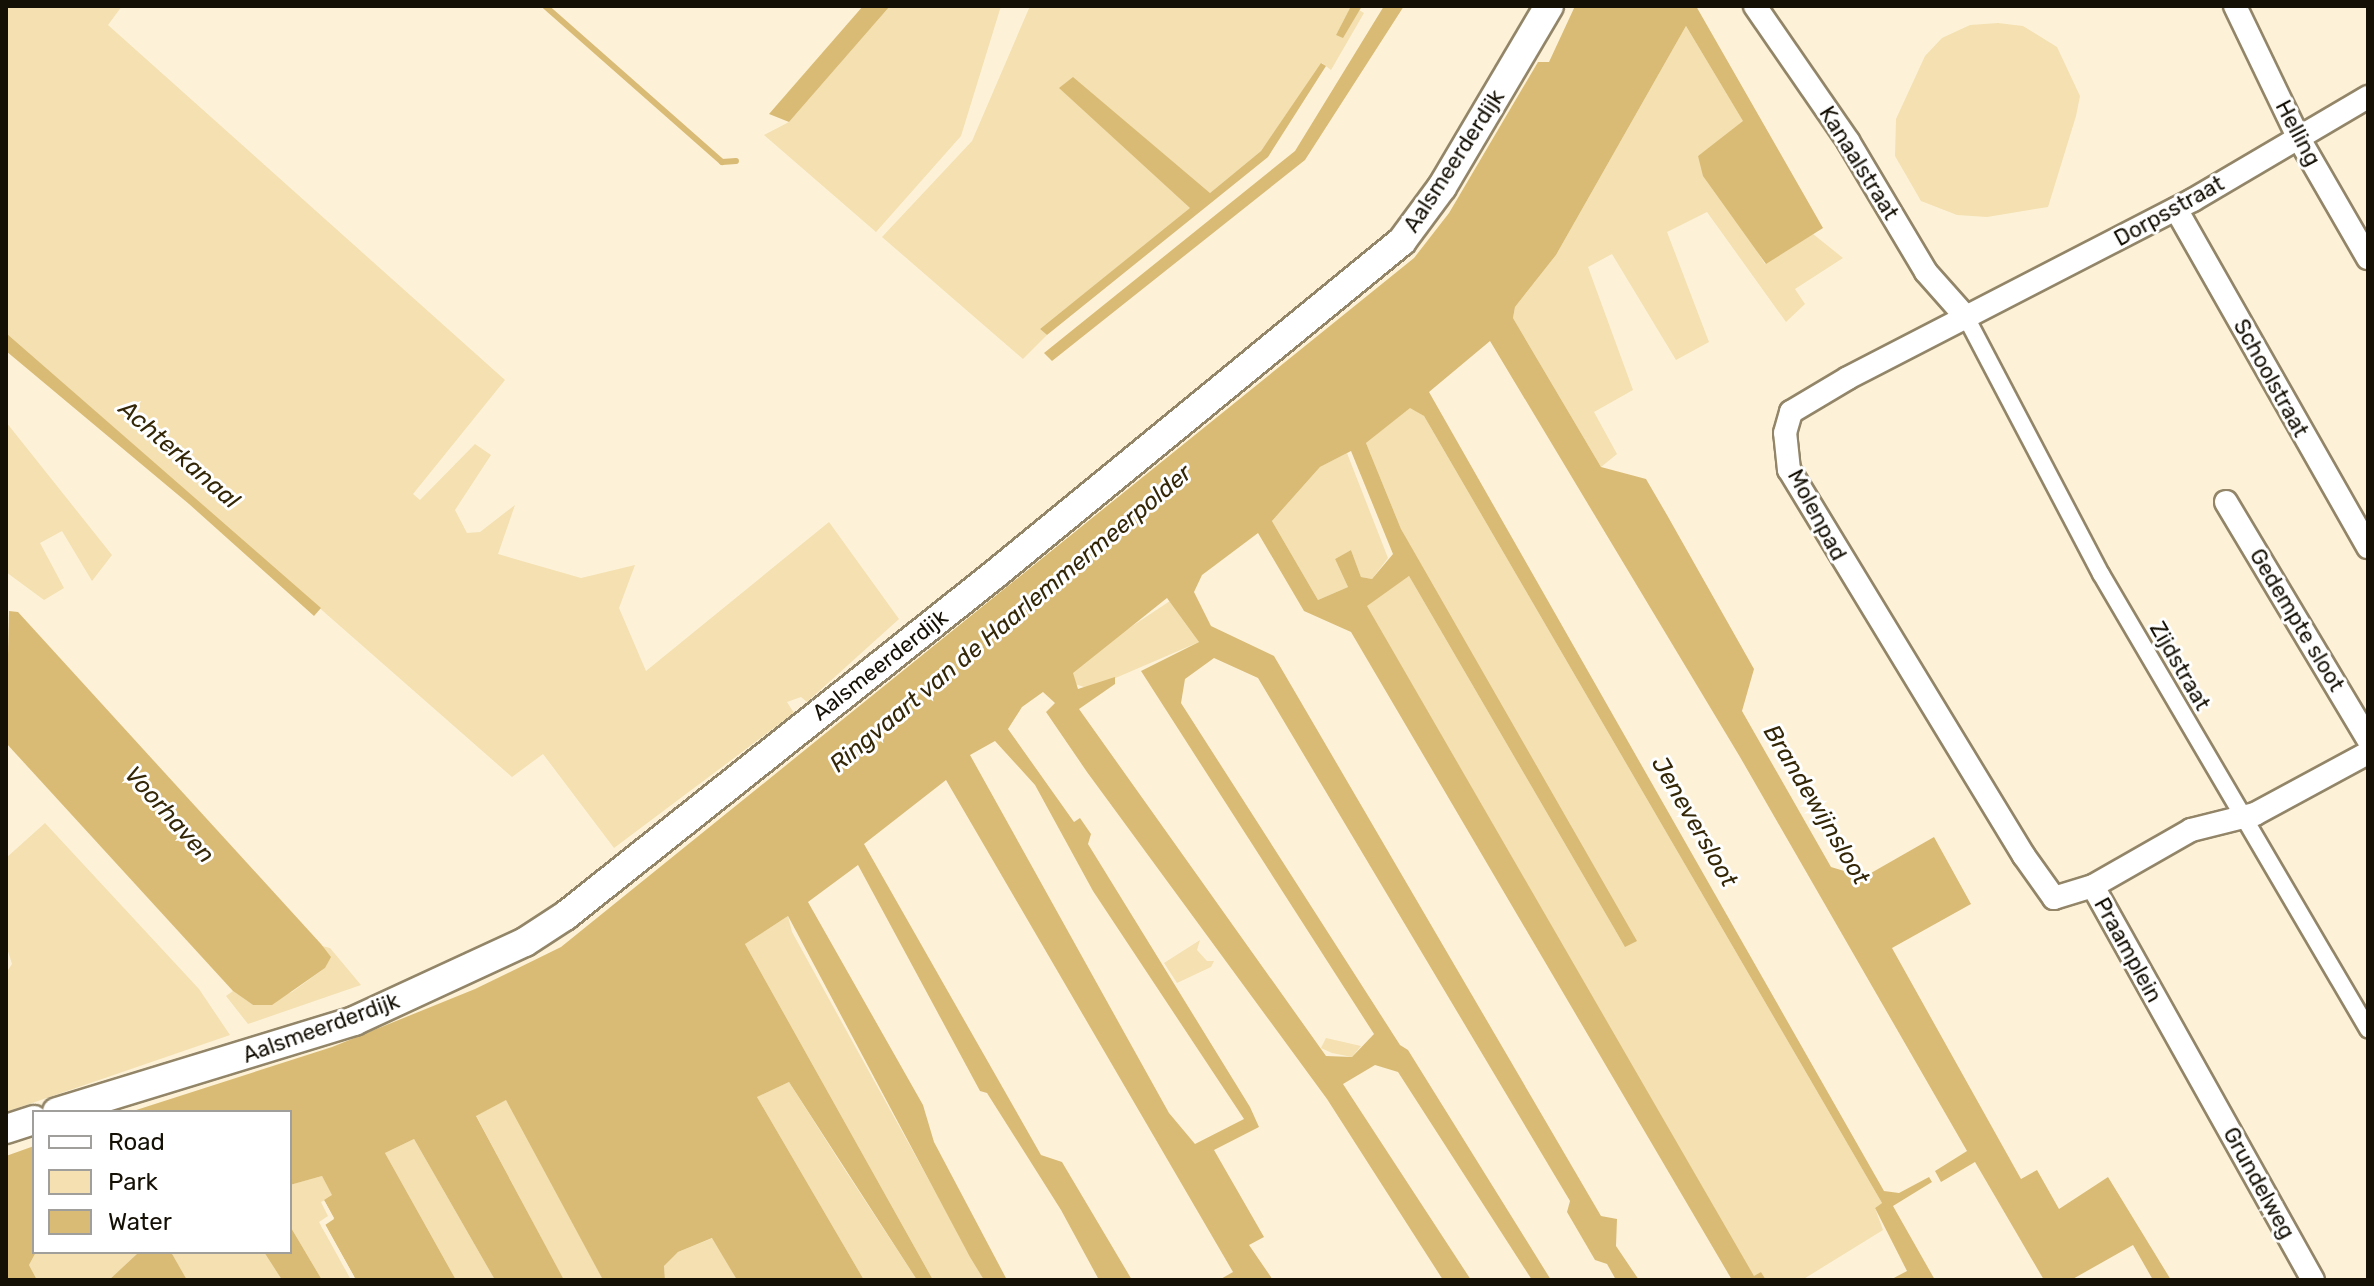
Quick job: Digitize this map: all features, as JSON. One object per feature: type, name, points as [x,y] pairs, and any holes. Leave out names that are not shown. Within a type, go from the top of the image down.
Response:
[{"type":"street","name":"Aalsmeerderdijk","points":[[64,1110],[354,1021],[525,942],[565,916],[994,575],[1402,241],[1442,187],[1549,6]]},
{"type":"street","name":"Kanaalstraat","points":[[1755,6],[1848,141],[1926,272],[1966,317]]},
{"type":"street","name":"Helling","points":[[2235,6],[2298,137],[2368,258]]},
{"type":"street","name":"Dorpsstraat","points":[[1966,317],[2176,209],[2368,97]]},
{"type":"street","name":"Schoolstraat","points":[[2176,209],[2368,547]]},
{"type":"street","name":"Molenpad","points":[[1928,698],[1789,470],[1785,433],[1791,412],[1966,317]]},
{"type":"street","name":"Zijdstraat","points":[[1966,317],[2101,574],[2368,1029]]},
{"type":"street","name":"Gedempte sloot","points":[[2226,502],[2368,739]]},
{"type":"street","name":"Praamplein","points":[[1928,698],[2054,898],[2093,886],[2205,1087]]},
{"type":"street","points":[[2093,886],[2191,830],[2242,818],[2368,753]]},
{"type":"street","name":"Grundelweg","points":[[2205,1087],[2313,1280]]},
{"type":"street","points":[[6,1129],[32,1121]]},
{"type":"green space","points":[[6,6],[122,6],[108,25],[505,380],[413,494],[420,500],[475,444],[491,455],[455,510],[467,533],[480,532],[515,505],[498,554],[581,578],[635,565],[619,608],[646,671],[829,522],[899,619],[807,702],[801,697],[787,702],[794,713],[614,848],[543,754],[512,777],[6,333]]},
{"type":"green space","points":[[890,6],[1001,6],[961,136],[876,232],[764,135],[789,122]]},
{"type":"green space","points":[[1030,6],[1351,6],[1336,35],[1343,36],[1359,10],[1364,13],[1331,70],[1322,63],[1261,151],[1210,193],[1073,78],[1060,88],[1191,208],[1040,329],[1047,335],[1023,359],[882,237],[972,141]]},
{"type":"green space","points":[[1998,23],[2023,26],[2057,47],[2080,96],[2076,116],[2048,207],[1987,217],[1957,215],[1921,201],[1895,156],[1896,119],[1925,56],[1942,38],[1970,25]]},
{"type":"green space","points":[[1686,26],[1744,122],[1698,156],[1765,264],[1813,234],[1843,258],[1795,289],[1805,304],[1786,322],[1707,212],[1667,232],[1709,342],[1676,360],[1612,254],[1588,267],[1633,390],[1594,412],[1617,454],[1601,467],[1513,318],[1515,307],[1556,255]]},
{"type":"green space","points":[[1410,407],[1424,416],[1882,1203],[1875,1208],[1883,1230],[1802,1280],[1766,1280],[1761,1272],[1754,1277],[1366,605],[1409,576],[1625,947],[1401,529],[1366,443]]},
{"type":"green space","points":[[6,422],[112,555],[92,581],[62,531],[40,543],[64,588],[44,600],[6,572]]},
{"type":"green space","points":[[1347,453],[1388,558],[1372,579],[1361,577],[1351,550],[1335,559],[1348,587],[1318,600],[1272,521],[1320,467]]},
{"type":"green space","points":[[1173,599],[1199,642],[1090,689],[1072,683],[1073,672],[1114,638]]},
{"type":"green space","points":[[45,823],[199,989],[230,1035],[6,1112],[6,973],[12,964],[6,945],[6,858]]},
{"type":"green space","points":[[788,916],[792,932],[984,1280],[933,1280],[745,944]]},
{"type":"green space","points":[[1200,940],[1197,950],[1207,961],[1214,961],[1211,967],[1177,983],[1164,963]]},
{"type":"green space","points":[[322,946],[330,948],[361,985],[248,1024],[226,996],[233,991],[253,1005],[292,992],[325,968],[330,957]]},
{"type":"green space","points":[[1326,1038],[1361,1046],[1352,1057],[1332,1053],[1321,1048]]},
{"type":"green space","points":[[789,1082],[917,1280],[864,1280],[757,1097]]},
{"type":"green space","points":[[507,1099],[603,1280],[564,1280],[476,1115]]},
{"type":"green space","points":[[414,1139],[495,1280],[456,1280],[385,1153]]},
{"type":"green space","points":[[322,1176],[333,1196],[321,1202],[328,1216],[319,1222],[351,1280],[322,1280],[292,1229],[292,1184]]},
{"type":"green space","points":[[713,1238],[737,1280],[665,1280],[664,1266],[678,1252]]},
{"type":"green space","points":[[35,1254],[137,1254],[109,1280],[37,1280],[29,1265]]},
{"type":"green space","points":[[172,1254],[265,1254],[282,1280],[187,1280]]},
{"type":"water","points":[[863,6],[890,6],[789,122],[769,114]]},
{"type":"water","points":[[1351,6],[1362,6],[1343,38],[1336,35]]},
{"type":"water","points":[[1384,6],[1404,6],[1305,160],[1052,361],[1044,353],[1295,151]]},
{"type":"water","name":"Ringvaart van de Haarlemmermeerpolder","points":[[1575,6],[1696,6],[1823,228],[1766,264],[1703,176],[1698,156],[1743,121],[1686,26],[1556,255],[1515,307],[1513,318],[1601,467],[1646,479],[1667,515],[1754,669],[1742,711],[1831,867],[1864,877],[1934,837],[1971,904],[1892,948],[2021,1179],[2037,1170],[2059,1209],[2108,1177],[2171,1280],[2153,1280],[2133,1245],[2071,1280],[2044,1280],[1975,1162],[1941,1182],[1935,1171],[1967,1151],[1740,757],[1490,341],[1429,392],[1884,1191],[1899,1193],[1929,1177],[1932,1182],[1893,1206],[1935,1280],[1890,1280],[1907,1271],[1875,1208],[1882,1203],[1424,416],[1410,408],[1366,443],[1401,529],[1637,941],[1625,947],[1409,576],[1367,606],[1754,1276],[1761,1272],[1766,1280],[1732,1280],[1351,632],[1304,611],[1258,533],[1202,575],[1194,592],[1211,626],[1274,656],[1601,1216],[1617,1219],[1616,1246],[1639,1280],[1616,1280],[1607,1264],[1595,1260],[1567,1212],[1570,1201],[1258,678],[1214,658],[1185,679],[1181,703],[1400,1045],[1408,1050],[1551,1280],[1532,1280],[1398,1072],[1375,1065],[1343,1084],[1471,1280],[1443,1280],[1327,1099],[1046,712],[1055,703],[1043,692],[1022,707],[1008,729],[1074,822],[1080,818],[1091,834],[1088,844],[1250,1107],[1259,1127],[1214,1150],[1264,1237],[1249,1245],[1273,1280],[1219,1280],[1233,1272],[946,780],[864,844],[1041,1155],[1062,1162],[1132,1280],[1099,1280],[1061,1210],[987,1093],[980,1091],[858,865],[808,902],[923,1105],[934,1142],[1007,1280],[984,1280],[970,1257],[788,916],[745,944],[933,1280],[917,1280],[789,1082],[757,1097],[864,1280],[737,1280],[712,1238],[678,1252],[664,1266],[665,1280],[603,1280],[506,1100],[476,1116],[564,1280],[495,1280],[414,1139],[385,1153],[456,1280],[356,1280],[325,1224],[334,1218],[324,1200],[332,1195],[322,1176],[292,1184],[292,1110],[136,1110],[332,1047],[475,989],[561,947],[1414,258],[1449,213],[1538,62],[1549,62]],"holes":[[[1351,451],[1393,554],[1372,579],[1361,577],[1351,550],[1335,559],[1348,587],[1318,600],[1272,521],[1320,467]],[[1167,598],[1199,642],[1141,671],[1374,1034],[1352,1057],[1326,1056],[1079,709],[1115,684],[1115,677],[1078,689],[1073,673]],[[995,741],[1035,785],[1093,891],[1244,1119],[1195,1144],[1169,1113],[970,755]]]},
{"type":"water","points":[[1321,63],[1326,66],[1268,157],[1047,335],[1040,329],[1190,208],[1059,88],[1073,77],[1210,193],[1261,151]]},
{"type":"water","points":[[6,333],[321,608],[314,616],[189,504],[6,351]]},
{"type":"water","name":"Voorhaven","points":[[9,611],[18,612],[321,944],[331,957],[325,968],[272,1005],[253,1005],[233,991],[6,743]]},
{"type":"water","points":[[32,1147],[32,1254],[35,1254],[29,1265],[37,1280],[8,1280],[6,1156]]},
{"type":"water","points":[[292,1229],[322,1280],[282,1280],[265,1254],[292,1254]]},
{"type":"water","points":[[137,1254],[172,1254],[187,1280],[109,1280]]},
{"type":"pier","points":[[324,1200],[334,1219],[325,1225],[356,1280],[321,1226],[329,1217]]},
{"type":"waterway","points":[[545,6],[722,162],[736,161]]},
{"type":"water label","name":"Achterkanaal","points":[[179,455]]},
{"type":"water label","name":"Brandewijnsloot","points":[[1816,805]]},
{"type":"water label","name":"Jeneversloot","points":[[1694,822]]}]
